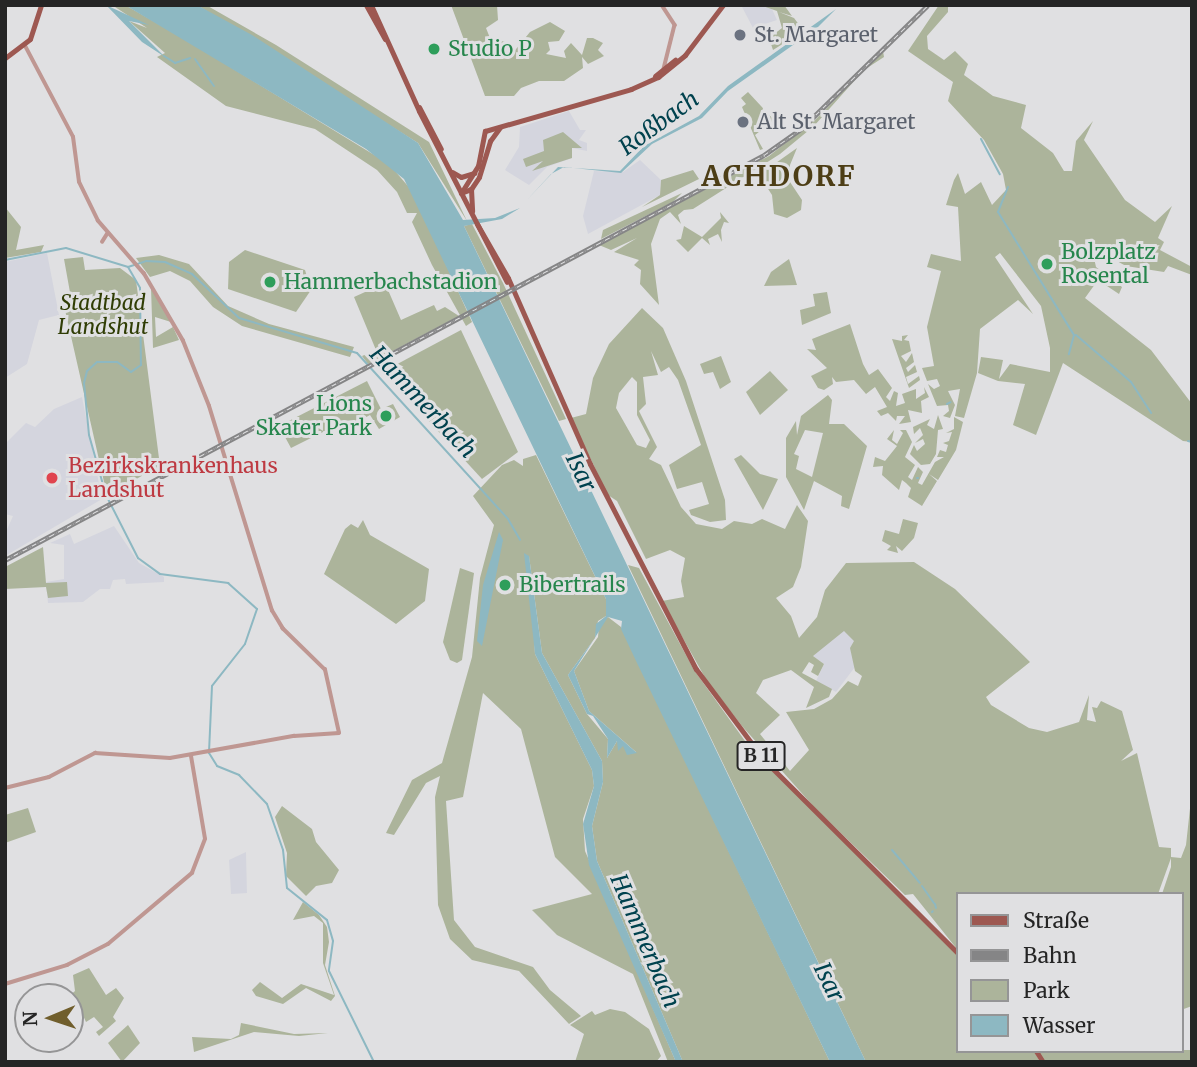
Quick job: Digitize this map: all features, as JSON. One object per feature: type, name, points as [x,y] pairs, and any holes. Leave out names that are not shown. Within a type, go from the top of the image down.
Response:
[{"type":"main road","points":[[5,58],[25,46],[41,5]]},
{"type":"main road","points":[[368,5],[451,171],[461,177],[474,173]]},
{"type":"main road","points":[[485,131],[632,89],[655,76],[691,47],[723,5]]},
{"type":"main road","points":[[472,215],[471,189],[500,127]]},
{"type":"main road","points":[[485,131],[488,152]]},
{"type":"main road","points":[[461,193],[474,173],[485,131]]},
{"type":"main road","name":"B 11","points":[[451,171],[507,282],[590,464],[696,669],[764,760],[956,951]]},
{"type":"main road","points":[[461,193],[471,189]]},
{"type":"street","points":[[662,5],[675,25],[664,69]]},
{"type":"street","points":[[5,788],[49,776],[94,752],[135,758],[191,756],[294,736],[339,733],[325,670],[283,629],[272,611],[197,373],[163,303],[132,260],[107,234],[79,182],[72,137],[25,46]]},
{"type":"street","points":[[102,242],[107,234]]},
{"type":"street","points":[[5,984],[49,972],[96,951],[130,928],[192,873],[205,839],[191,756]]},
{"type":"shaded area","points":[[741,5],[771,7],[777,20],[753,28]]},
{"type":"shaded area","points":[[569,111],[580,130],[586,130],[579,140],[587,143],[587,151],[572,148],[572,158],[547,167],[529,185],[505,170],[519,147],[520,127]]},
{"type":"shaded area","points":[[640,160],[661,180],[660,195],[588,234],[583,216],[594,171],[623,172]]},
{"type":"shaded area","points":[[47,253],[59,315],[39,320],[27,364],[5,378],[5,262]]},
{"type":"shaded area","name":"Bezirkskrankenhaus Landshut","points":[[82,397],[102,499],[5,556],[5,534],[13,516],[5,514],[5,444],[26,423],[35,427],[54,409]]},
{"type":"shaded area","points":[[114,526],[139,563],[164,577],[164,582],[126,584],[125,579],[113,580],[110,589],[100,589],[83,602],[48,603],[46,582],[64,579],[64,545],[50,543],[70,534],[74,544]]},
{"type":"shaded area","points":[[840,627],[857,636],[852,652],[855,667],[836,692],[816,681],[824,664],[813,656]]},
{"type":"shaded area","points":[[246,852],[247,893],[231,894],[229,860]]},
{"type":"green space","points":[[112,5],[125,5],[181,37],[389,164],[413,192],[472,322],[466,326],[432,265],[412,222],[417,213],[407,213],[397,192],[377,170],[315,129],[226,106],[157,57],[165,53],[129,21],[147,28]]},
{"type":"green space","points":[[197,5],[206,5],[276,45],[429,142],[467,221],[418,143]]},
{"type":"green space","points":[[451,5],[497,5],[498,20],[486,28],[490,38],[505,42],[512,54],[530,32],[550,22],[565,31],[559,41],[548,42],[550,50],[546,54],[566,58],[564,51],[571,43],[582,55],[587,38],[593,38],[603,43],[598,50],[604,56],[588,64],[582,57],[583,68],[564,81],[539,81],[521,88],[514,96],[485,96]]},
{"type":"green space","points":[[760,5],[784,5],[792,16],[779,12],[794,18],[803,30],[799,33],[794,24],[785,32],[789,40],[773,50],[769,38],[782,28],[777,11]]},
{"type":"green space","points":[[939,5],[948,6],[948,12],[927,36],[928,49],[944,60],[955,51],[968,64],[964,75],[993,96],[1026,105],[1021,128],[1053,153],[1064,171],[1072,171],[1076,141],[1093,121],[1084,140],[1125,200],[1155,222],[1172,206],[1158,238],[1164,242],[1160,250],[1192,267],[1192,275],[1168,266],[1164,272],[1126,266],[1102,253],[1094,258],[1096,267],[1122,287],[1119,294],[1098,280],[1085,298],[1151,350],[1192,404],[1192,442],[1183,441],[1063,363],[1036,435],[1013,425],[1025,384],[998,381],[978,373],[981,357],[1003,360],[999,379],[1010,364],[1050,372],[1050,348],[1041,306],[1000,253],[995,257],[1033,314],[1018,300],[980,329],[977,373],[964,418],[955,416],[960,389],[948,391],[955,405],[950,418],[943,416],[949,411],[948,405],[937,406],[928,384],[934,389],[940,386],[937,379],[927,381],[922,368],[934,366],[927,327],[941,271],[927,267],[931,254],[961,261],[958,207],[946,205],[958,173],[965,194],[981,182],[992,205],[1006,190],[1003,174],[984,140],[948,101],[953,82],[908,51]]},
{"type":"green space","points":[[883,51],[884,57],[865,69]]},
{"type":"green space","points":[[861,73],[814,126],[780,154],[693,209],[684,210],[678,215],[681,224],[670,212],[660,219],[651,244],[659,305],[640,284],[641,270],[634,265],[639,260],[614,252],[637,238],[611,250],[599,245],[769,156],[816,119]]},
{"type":"green space","points":[[748,92],[774,120],[755,135],[763,149],[760,150],[742,107],[746,104],[741,98]]},
{"type":"green space","points":[[563,132],[582,148],[572,148],[572,158],[532,171],[543,161],[526,167],[523,159],[544,151],[543,140]]},
{"type":"green space","points":[[797,148],[790,165],[790,182],[802,200],[801,210],[787,218],[774,214],[772,195],[759,175]]},
{"type":"green space","points":[[693,170],[699,179],[642,207],[660,195],[661,180]]},
{"type":"green space","points":[[682,193],[673,202],[601,239],[603,230]]},
{"type":"green space","points":[[5,207],[21,227],[16,250],[44,245],[41,252],[5,258]]},
{"type":"green space","points":[[720,212],[729,223],[724,222],[721,230],[722,242],[718,234],[708,239],[710,245],[702,238],[688,252],[676,240],[681,239],[684,226],[702,237],[721,218]]},
{"type":"green space","points":[[472,224],[503,283],[566,419],[559,421],[464,226]]},
{"type":"green space","name":"Hammerbachstadion","points":[[245,250],[305,270],[311,290],[296,312],[228,289],[229,262]]},
{"type":"green space","points":[[159,255],[189,264],[228,306],[269,324],[354,347],[350,357],[242,326],[213,307],[190,281],[170,271],[150,277],[136,258]]},
{"type":"green space","name":"Stadtbad Landshut","points":[[83,257],[85,270],[120,268],[136,280],[160,466],[107,495],[63,301],[71,298],[64,259]]},
{"type":"green space","points":[[789,259],[797,285],[764,286],[771,272]]},
{"type":"green space","points":[[385,283],[401,320],[434,305],[437,311],[445,307],[459,316],[368,364],[362,356],[376,350],[354,297]]},
{"type":"green space","points":[[151,288],[171,322],[155,317],[156,337],[173,327],[179,340],[153,348]]},
{"type":"green space","points":[[827,292],[831,313],[802,325],[800,310],[815,306],[813,294]]},
{"type":"green space","points":[[642,308],[663,328],[686,381],[725,500],[726,520],[710,522],[691,515],[689,510],[709,504],[702,482],[677,489],[669,465],[701,445],[678,380],[669,367],[661,372],[651,351],[658,375],[643,377],[646,404],[639,411],[657,447],[649,459],[661,465],[681,507],[696,524],[722,529],[734,521],[752,524],[762,519],[785,529],[797,505],[808,521],[801,567],[793,587],[776,598],[791,616],[799,638],[817,617],[825,590],[846,563],[914,562],[955,589],[1030,662],[986,697],[991,705],[1029,728],[1047,732],[1079,722],[1089,695],[1087,720],[1096,722],[1092,707],[1097,708],[1101,701],[1122,711],[1133,750],[1121,761],[1137,753],[1159,847],[1171,848],[1171,857],[1181,858],[1186,845],[1192,790],[1192,1006],[1183,1009],[1183,892],[1163,892],[1171,867],[1171,858],[1159,892],[956,892],[956,948],[913,894],[905,895],[815,808],[742,726],[707,681],[662,601],[684,597],[681,581],[685,558],[670,550],[646,559],[617,501],[608,495],[571,418],[586,414],[593,378],[609,344]],"holes":[[[632,377],[637,382],[637,415],[650,440],[646,448],[637,445],[616,408],[619,393]],[[844,631],[854,641],[850,648],[855,671],[862,676],[858,686],[848,681],[832,699],[814,709],[786,712],[809,750],[790,771],[760,734],[780,715],[756,693],[763,680],[791,670],[814,687],[806,708],[829,697],[832,689],[802,673],[809,662],[814,665],[811,672],[818,676],[824,664],[813,656]]]},
{"type":"green space","points":[[850,324],[869,375],[878,369],[892,388],[886,397],[890,401],[894,391],[898,393],[896,406],[905,403],[902,394],[916,389],[916,399],[925,393],[924,387],[929,397],[921,401],[922,413],[908,410],[911,422],[899,424],[905,416],[897,416],[896,421],[888,413],[881,416],[877,411],[887,407],[875,387],[866,394],[854,380],[836,382],[832,377],[833,384],[824,390],[818,388],[811,376],[827,368],[807,349],[816,350],[812,339]]},
{"type":"green space","points":[[461,330],[518,452],[482,479],[390,379],[388,369]]},
{"type":"green space","points":[[908,335],[904,340],[909,341],[911,351],[901,356],[906,362],[912,353],[914,362],[906,368],[908,372],[915,365],[917,372],[906,377],[908,384],[919,376],[920,380],[909,388],[892,339],[902,341],[902,336]]},
{"type":"green space","points":[[721,356],[731,382],[720,389],[713,372],[704,374],[700,364]]},
{"type":"green space","points":[[770,371],[788,390],[760,415],[746,392]]},
{"type":"green space","points":[[367,381],[381,409],[393,404],[400,417],[379,429],[370,415],[337,433],[333,427],[291,448],[279,426]]},
{"type":"green space","points":[[828,395],[832,400],[829,424],[844,424],[867,446],[849,509],[841,506],[842,496],[814,481],[804,510],[786,477],[786,438],[796,421],[797,435],[801,416]],"holes":[[[805,430],[823,433],[812,477],[796,469],[799,456],[794,454]]]},
{"type":"green space","points":[[938,415],[943,429],[938,430],[936,454],[930,464],[921,465],[910,454],[914,445],[917,451],[925,444],[923,439],[915,443],[923,435],[920,428],[914,434],[913,427],[930,419],[927,425],[934,429]]},
{"type":"green space","points":[[954,417],[963,422],[956,450],[938,480],[929,474],[937,481],[922,506],[908,497],[911,488],[906,483],[902,480],[899,490],[882,475],[883,466],[873,467],[875,457],[885,461],[897,446],[887,439],[894,430],[892,440],[897,444],[903,433],[900,430],[906,430],[912,442],[905,457],[915,465],[908,477],[912,480],[918,467],[923,472],[918,483],[922,485],[935,462],[944,457],[937,457],[940,450],[946,452],[948,445],[943,443],[949,441],[952,432],[946,433],[954,429]]},
{"type":"green space","points":[[536,455],[606,599],[606,616],[598,621],[595,638],[568,675],[587,714],[608,739],[607,758],[617,741],[627,748],[627,754],[636,752],[589,711],[574,671],[598,637],[599,625],[608,617],[621,627],[830,1062],[683,1062],[597,861],[592,826],[603,782],[602,761],[542,653],[529,556],[535,654],[592,770],[594,786],[583,819],[585,851],[676,1062],[668,1062],[633,974],[557,935],[532,910],[592,894],[555,857],[521,729],[483,693],[463,797],[446,801],[454,920],[475,947],[533,967],[550,990],[581,1016],[569,1024],[519,971],[472,960],[450,939],[438,905],[435,797],[440,776],[426,783],[394,835],[386,833],[412,780],[442,763],[472,657],[480,578],[494,525],[473,496],[502,465],[514,460],[523,466],[523,459]]},
{"type":"green space","points":[[741,455],[760,474],[778,479],[763,510],[734,459]]},
{"type":"green space","points":[[903,519],[918,523],[914,538],[902,551],[896,546],[898,553],[887,550],[891,546],[882,541],[885,530],[899,534]]},
{"type":"green space","points":[[363,520],[370,535],[429,569],[425,601],[396,624],[324,574],[345,529],[351,524],[358,528]]},
{"type":"green space","points":[[43,547],[46,583],[67,582],[68,596],[48,598],[46,587],[5,589],[5,567]]},
{"type":"green space","points":[[628,565],[639,568],[694,670],[745,741],[956,953],[956,1053],[1035,1053],[1040,1062],[866,1062]]},
{"type":"green space","points":[[460,568],[474,573],[462,660],[457,663],[450,660],[443,642]]},
{"type":"green space","points":[[282,806],[312,829],[316,842],[339,870],[332,883],[316,886],[306,896],[286,876],[287,853],[275,817]]},
{"type":"green space","points":[[28,808],[36,832],[5,843],[5,815]]},
{"type":"green space","points":[[303,902],[319,915],[327,927],[329,942],[325,965],[335,996],[331,1001],[306,988],[283,1004],[256,996],[252,990],[260,982],[282,998],[301,984],[334,995],[323,963],[323,923],[314,916],[293,920]]},
{"type":"green space","points":[[89,968],[106,995],[116,988],[124,998],[113,1017],[116,1021],[99,1036],[96,1032],[103,1027],[94,1017],[86,1022],[84,983],[74,983],[73,975]]},
{"type":"green space","points":[[610,1009],[625,1012],[649,1029],[661,1056],[656,1062],[575,1062],[584,1034],[570,1025],[592,1011],[595,1015]]},
{"type":"green space","points":[[241,1023],[294,1034],[328,1033],[299,1036],[254,1032],[194,1052],[192,1037],[231,1039],[239,1035]]},
{"type":"green space","points":[[128,1025],[140,1043],[122,1062],[108,1043]]},
{"type":"green space","points":[[1183,1050],[1192,1050],[1192,1062],[1040,1062],[1040,1053],[1183,1053]]},
{"type":"water","points":[[106,5],[149,25],[129,21],[165,57],[142,42]]},
{"type":"water","name":"Isar","points":[[125,5],[197,5],[252,35],[418,143],[463,220],[495,218],[520,208],[502,219],[464,226],[866,1062],[830,1062],[637,663],[621,629],[622,621],[608,617],[595,638],[596,624],[606,616],[606,599],[404,179],[366,149]]},
{"type":"water","points":[[836,9],[817,28],[728,91],[702,118],[652,144],[621,173],[573,168],[620,171],[644,146],[699,116],[728,86]]},
{"type":"water","points":[[499,532],[503,540],[482,646],[477,641],[483,585]]},
{"type":"water","points":[[524,553],[529,556],[542,653],[602,761],[603,782],[592,826],[597,861],[683,1062],[676,1062],[589,865],[583,824],[594,786],[592,770],[535,654]]},
{"type":"water","points":[[593,640],[574,671],[589,711],[637,753],[627,755],[623,746],[618,751],[617,741],[607,758],[608,739],[593,716],[587,714],[568,675]]},
{"type":"waterway","points":[[164,56],[175,63],[190,58]]},
{"type":"waterway","points":[[195,59],[214,86]]},
{"type":"waterway","points":[[981,139],[1000,174]]},
{"type":"waterway","points":[[1008,187],[998,212],[1074,335],[1069,354]]},
{"type":"waterway","name":"Hammerbach","points":[[5,260],[66,248],[128,267],[146,261],[165,262],[192,274],[239,318],[357,353],[508,519],[520,540]]},
{"type":"waterway","points":[[128,267],[140,288],[141,365],[131,372],[117,362],[97,362],[87,371],[84,383],[89,435],[106,495],[138,558],[160,574],[228,583],[257,609],[245,644],[212,686],[209,753],[217,766],[239,775],[267,804],[283,850],[287,888],[327,920],[333,941],[329,971],[374,1062]]},
{"type":"waterway","points":[[1076,335],[1131,382],[1151,413]]},
{"type":"waterway","points":[[947,404],[951,402]]},
{"type":"waterway","points":[[1188,441],[1192,442]]},
{"type":"waterway","points":[[892,850],[920,883]]},
{"type":"waterway","points":[[922,886],[934,903]]},
{"type":"waterway","points":[[935,904],[936,908]]},
{"type":"railway","points":[[5,560],[764,155],[801,129],[928,5]]},
{"type":"place","name":"St. Margaret","points":[[740,35]]},
{"type":"place","name":"Studio P","points":[[434,49]]},
{"type":"place","name":"Alt St. Margaret","points":[[743,122]]},
{"type":"place","name":"Bolzplatz Rosental","points":[[1047,264]]},
{"type":"place","name":"Hammerbachstadion","points":[[270,282]]},
{"type":"place","name":"Lions Skater Park","points":[[386,416]]},
{"type":"place","name":"Bezirkskrankenhaus Landshut","points":[[52,478]]},
{"type":"place","name":"Bibertrails","points":[[505,585]]},
{"type":"district","name":"ACHDORF","points":[[779,176]]},
{"type":"water label","name":"Roßbach","points":[[659,123]]}]
